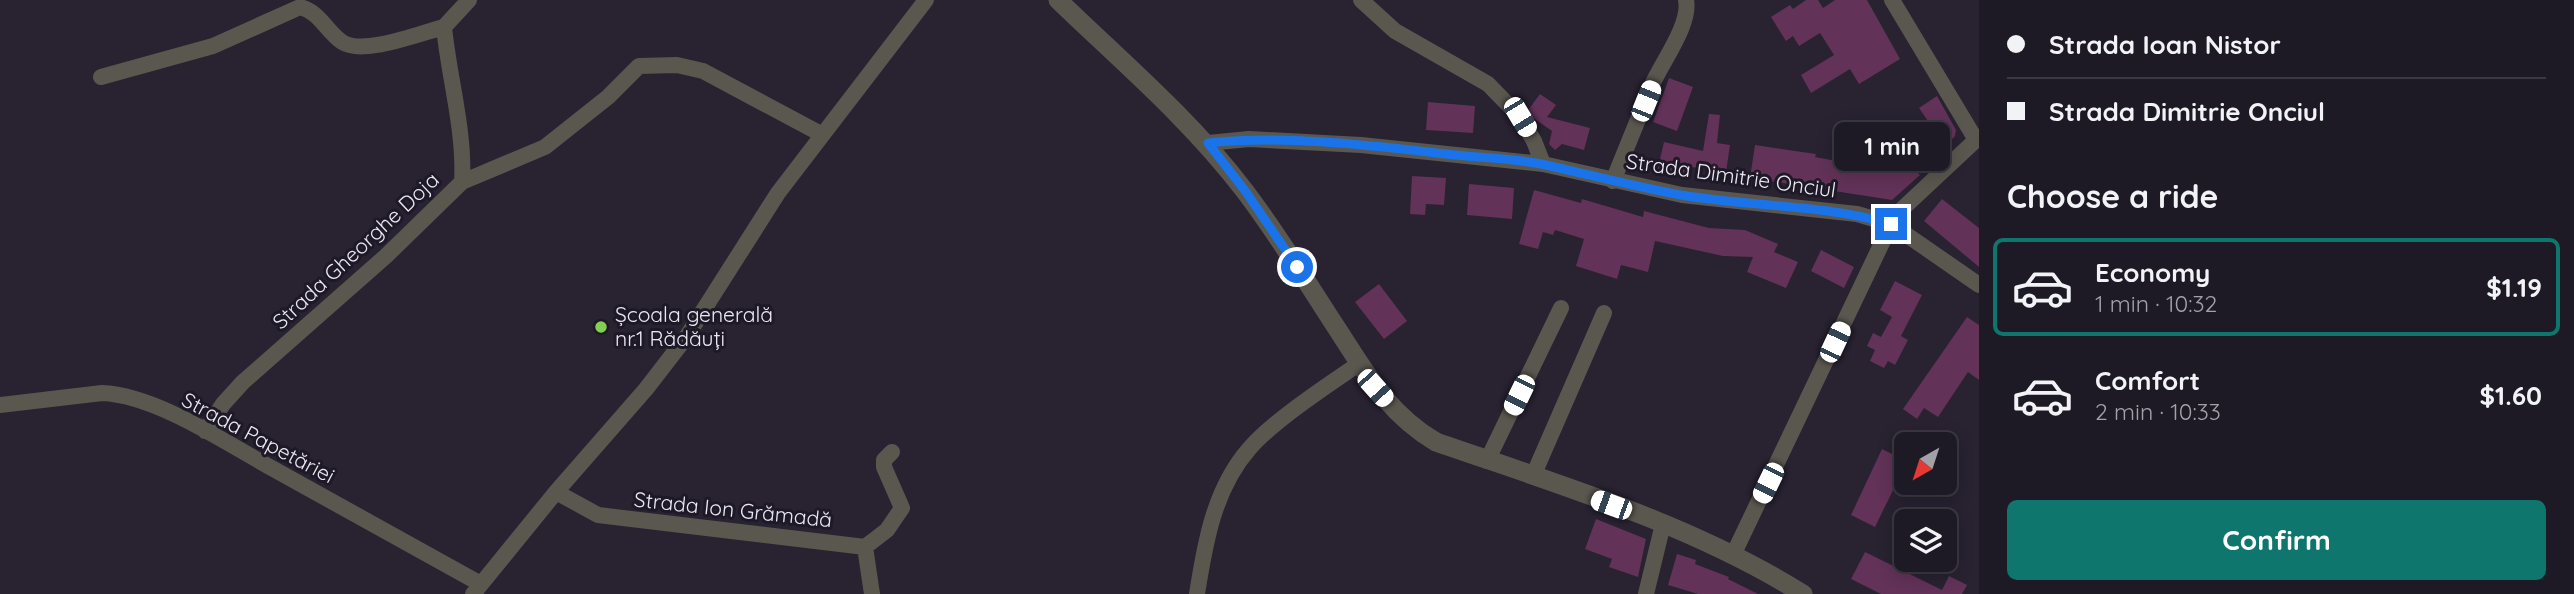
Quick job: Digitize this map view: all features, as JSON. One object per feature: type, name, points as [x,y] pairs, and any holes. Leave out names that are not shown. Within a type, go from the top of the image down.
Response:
[{"type":"street","points":[[101,77],[214,46],[300,7],[310,9],[343,42],[354,46],[376,46],[444,27],[469,0]]},
{"type":"street","points":[[476,589],[646,389],[687,336],[778,193],[926,0]]},
{"type":"street","points":[[1058,0],[1208,143],[1246,192],[1375,388],[1403,419],[1436,442],[1663,524],[1734,553],[1802,594]]},
{"type":"street","points":[[1361,0],[1395,31],[1488,84],[1520,117],[1543,164]]},
{"type":"street","points":[[1613,181],[1654,81],[1681,28],[1687,7],[1686,0]]},
{"type":"street","points":[[1734,553],[1891,224],[1900,211],[1978,139],[1892,0]]},
{"type":"street","name":"Strada Gheorghe Doja","points":[[205,431],[223,404],[243,382],[386,256],[462,182],[463,157],[444,27]]},
{"type":"street","points":[[462,182],[545,147],[608,97],[639,66],[677,65],[703,71],[821,134]]},
{"type":"street","name":"Strada Dimitrie Onciul","points":[[1208,143],[1249,139],[1361,145],[1543,164],[1613,181],[1734,202],[1810,207],[1857,214],[1891,224],[1979,285]]},
{"type":"street","points":[[1487,461],[1561,308]]},
{"type":"street","points":[[1533,476],[1604,313]]},
{"type":"street","points":[[1197,594],[1207,535],[1214,512],[1226,484],[1249,449],[1328,385],[1360,363]]},
{"type":"street","name":"Strada Papetăriei","points":[[0,405],[102,393],[119,393],[138,399],[205,431],[476,589]]},
{"type":"street","points":[[872,594],[865,547],[887,530],[902,508],[884,467],[884,460],[892,452]]},
{"type":"street","name":"Strada Ion Grămadă","points":[[556,492],[598,515],[865,547]]},
{"type":"street","points":[[1646,594],[1663,524]]},
{"type":"building","points":[[1806,0],[1818,0],[1823,8],[1835,0],[1867,0],[1900,59],[1859,84],[1850,69],[1811,93],[1801,75],[1834,55],[1820,33],[1799,46],[1793,36],[1786,41],[1771,17],[1790,5],[1793,9]]},
{"type":"building","points":[[1669,78],[1693,87],[1677,131],[1653,122]]},
{"type":"building","points":[[1540,94],[1556,105],[1547,117],[1590,128],[1584,150],[1562,144],[1555,150],[1549,144],[1552,131],[1532,117],[1528,110]]},
{"type":"building","points":[[1937,96],[1956,130],[1955,136],[1945,146],[1919,108]]},
{"type":"building","points":[[1428,102],[1475,106],[1473,133],[1426,130]]},
{"type":"building","points":[[1709,114],[1720,115],[1717,143],[1730,145],[1726,172],[1691,167],[1688,179],[1657,172],[1664,142],[1703,151]]},
{"type":"building","points":[[1911,135],[1924,151],[1908,164],[1920,175],[1892,200],[1750,178],[1755,145],[1816,154],[1815,157],[1879,169],[1903,147],[1900,144]]},
{"type":"building","points":[[1412,176],[1446,178],[1444,205],[1426,204],[1425,215],[1410,214]]},
{"type":"building","points":[[1469,184],[1514,188],[1512,219],[1467,215]]},
{"type":"building","points":[[1534,190],[1581,203],[1582,199],[1643,217],[1644,211],[1709,228],[1745,230],[1778,244],[1774,252],[1798,262],[1786,288],[1747,272],[1753,257],[1723,256],[1655,241],[1648,272],[1621,265],[1617,279],[1576,266],[1584,239],[1555,230],[1553,235],[1543,232],[1538,249],[1519,244]]},
{"type":"building","points":[[1942,199],[1979,228],[1979,267],[1924,221]]},
{"type":"building","points":[[1821,250],[1854,267],[1844,288],[1811,271]]},
{"type":"building","points":[[1895,281],[1922,295],[1901,336],[1908,340],[1895,365],[1888,361],[1884,368],[1870,361],[1875,350],[1867,346],[1873,333],[1881,337],[1892,317],[1880,310]]},
{"type":"building","points":[[1379,284],[1407,321],[1384,339],[1355,302]]},
{"type":"building","points":[[1967,317],[1979,325],[1979,380],[1968,372],[1938,417],[1924,408],[1917,419],[1903,409]]},
{"type":"building","points":[[1882,449],[1894,455],[1894,488],[1875,527],[1851,515]]},
{"type":"building","points":[[1596,519],[1646,539],[1638,577],[1609,567],[1612,559],[1585,549]]},
{"type":"building","points":[[1865,552],[1894,566],[1894,572],[1906,572],[1942,590],[1949,576],[1967,585],[1962,594],[1881,594],[1851,579]]},
{"type":"building","points":[[1677,554],[1696,560],[1695,564],[1729,577],[1728,579],[1758,594],[1698,594],[1668,585]]},
{"type":"place","name":"Școala generală nr.1 Rădăuți","points":[[601,327]]},
{"type":"route","points":[[1297,267],[1246,192],[1208,143],[1249,139],[1361,145],[1543,164],[1682,195],[1734,202],[1810,207],[1857,214],[1891,224]]}]
